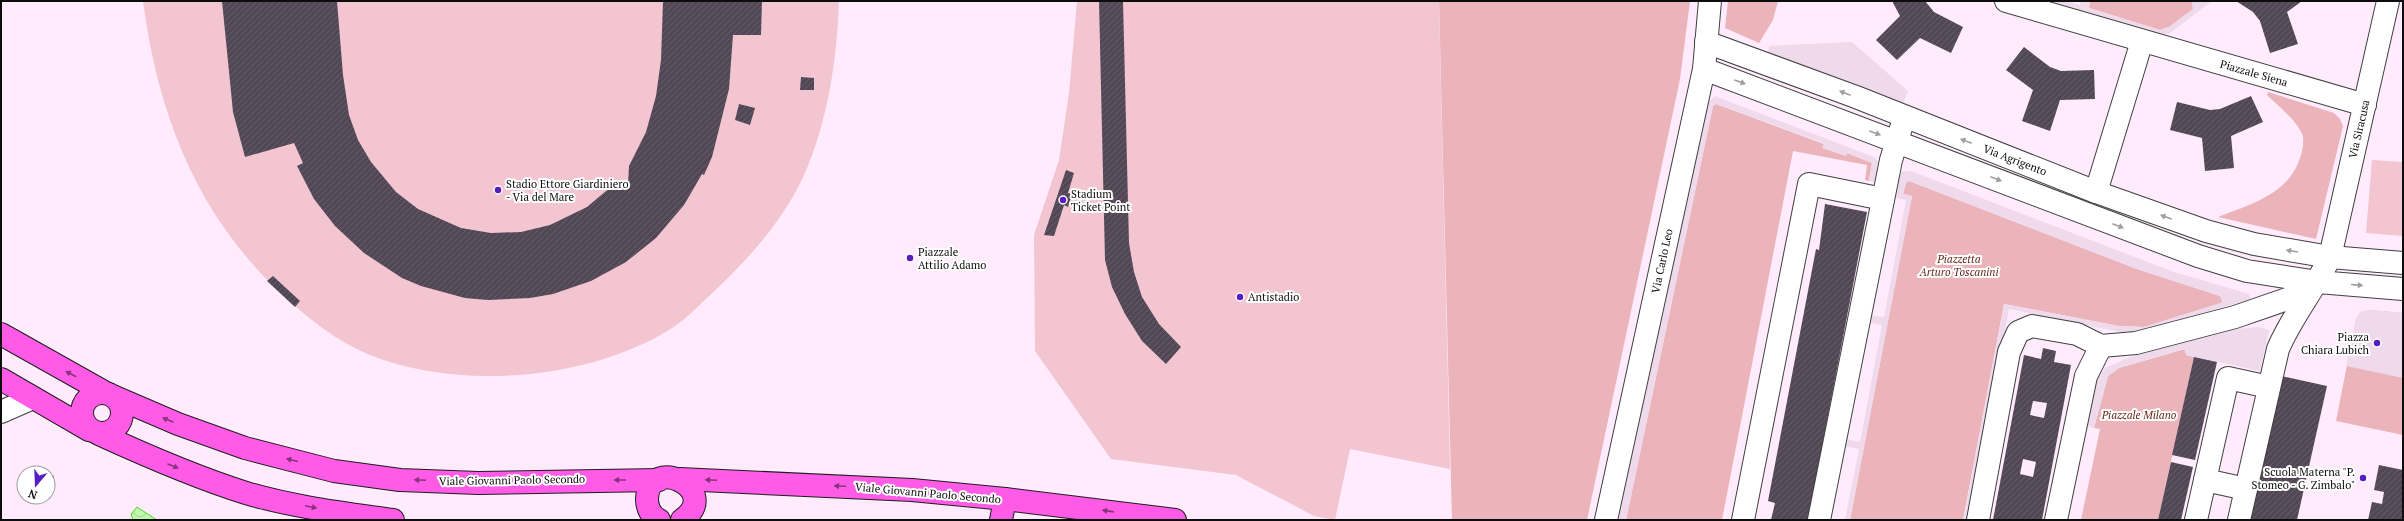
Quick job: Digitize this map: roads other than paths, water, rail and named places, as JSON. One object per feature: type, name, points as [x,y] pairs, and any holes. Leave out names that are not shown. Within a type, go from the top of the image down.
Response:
[{"type":"main road","name":"Viale Giovanni Paolo Secondo","points":[[1,334],[110,395],[178,424],[245,448],[334,471],[400,480],[478,483],[669,479],[904,490],[1005,499],[1174,520]]},
{"type":"main road","points":[[1,379],[94,432],[190,474],[247,493],[323,510],[393,520]]},
{"type":"main road","points":[[92,395],[110,395],[122,408],[121,421],[112,431],[94,432],[82,418],[83,405],[92,395]]},
{"type":"main road","points":[[659,520],[651,513],[647,498],[649,491],[669,479],[691,489],[693,496],[691,511],[682,520]]},
{"type":"main road","points":[[1001,520],[1005,499]]},
{"type":"street","name":"Via Carlo Leo","points":[[1606,520],[1704,69],[1710,1]]},
{"type":"street","name":"Piazzale Siena","points":[[2006,1],[2365,105]]},
{"type":"street","name":"Via Siracusa","points":[[2330,257],[2388,1]]},
{"type":"street","points":[[2096,192],[2142,41]]},
{"type":"street","name":"Via Agrigento","points":[[1706,42],[1905,117],[2096,192],[2206,231],[2254,244],[2330,257],[2403,263]]},
{"type":"street","points":[[1704,69],[1896,140],[2198,256],[2247,271],[2318,282],[2403,289]]},
{"type":"street","points":[[1819,520],[1883,198],[1896,140],[1905,117]]},
{"type":"street","points":[[1743,520],[1809,184],[1883,198]]},
{"type":"street","points":[[2239,520],[2278,349],[2287,328],[2318,282],[2330,257]]},
{"type":"street","points":[[1978,520],[2009,352],[2018,332],[2032,326],[2077,334],[2101,346],[2136,343],[2235,317],[2293,297],[2318,282]]},
{"type":"street","points":[[2056,520],[2086,376],[2101,346]]},
{"type":"street","points":[[2196,520],[2228,378],[2269,387]]},
{"type":"street","points":[[1,412],[33,398]]},
{"type":"street","points":[[2205,480],[2246,489]]},
{"type":"water","points":[[137,507],[157,520],[133,520],[131,514]]},
{"type":"place","name":"Stadio Ettore Giardiniero - Via del Mare","points":[[498,190]]},
{"type":"place","name":"Stadium Ticket Point","points":[[1063,200]]},
{"type":"place","name":"Piazzale Attilio Adamo","points":[[910,258]]},
{"type":"place","name":"Antistadio","points":[[1240,297]]},
{"type":"place","name":"Piazza Chiara Lubich","points":[[2377,343]]},
{"type":"place","name":"Scuola Materna \"P. Stomeo - G. Zimbalo\"","points":[[2363,478]]},
{"type":"park label","name":"Piazzetta Arturo Toscanini","points":[[1959,265]]},
{"type":"park label","name":"Piazzale Milano","points":[[2139,415]]}]
